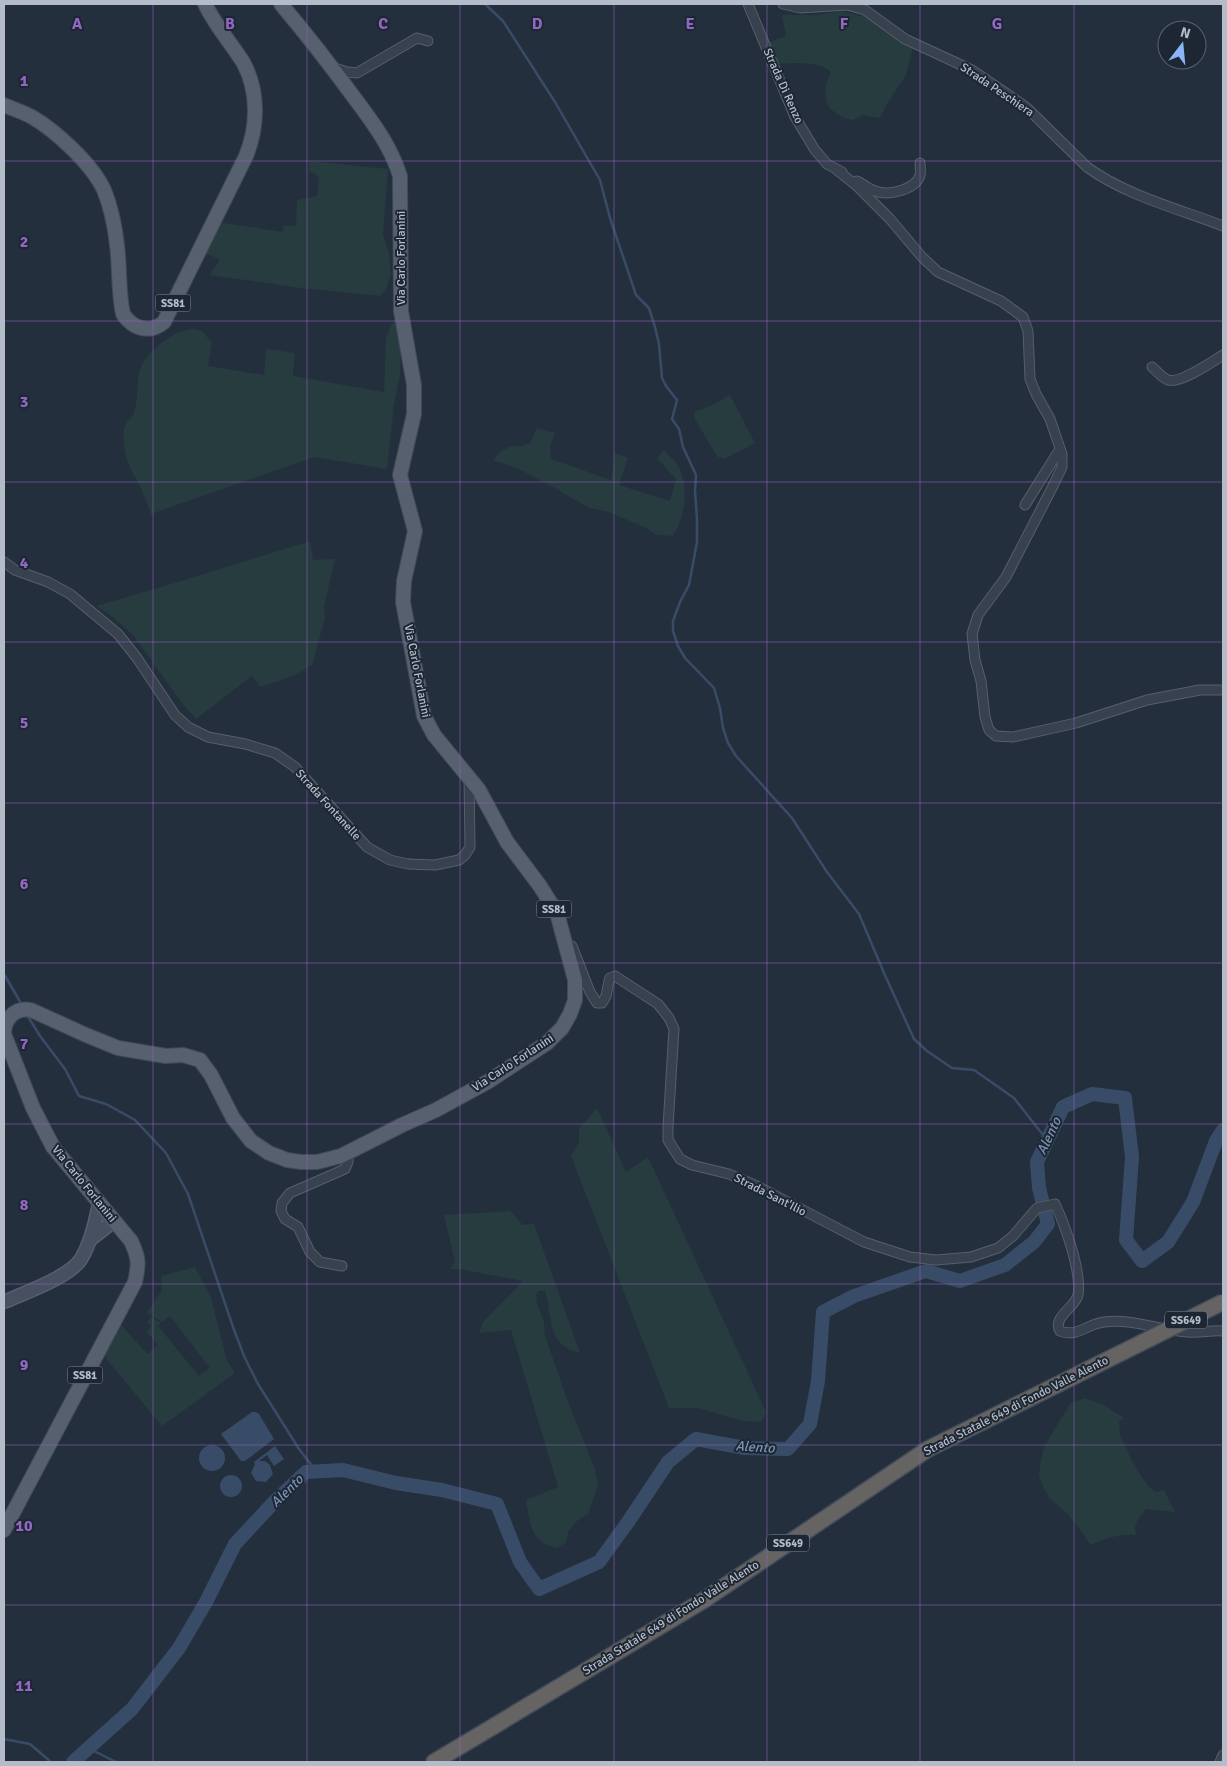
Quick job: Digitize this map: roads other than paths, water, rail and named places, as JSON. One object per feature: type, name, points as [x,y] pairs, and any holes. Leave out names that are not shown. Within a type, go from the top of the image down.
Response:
[{"type":"highway","name":"Strada Statale 649 di Fondo Valle Alento","points":[[434,1762],[704,1600],[928,1449],[1223,1302]]},
{"type":"main road","name":"SS81","points":[[4,105],[30,116],[48,127],[61,138],[96,176],[104,190],[118,246],[123,314],[127,320],[141,328],[157,328],[164,322],[246,156],[253,134],[254,98],[247,71],[205,4]]},
{"type":"main road","name":"Via Carlo Forlanini","points":[[4,1530],[135,1282],[138,1265],[137,1253],[132,1241],[99,1204],[53,1146],[33,1108],[4,1034],[7,1019],[16,1012],[26,1009],[31,1010],[118,1048],[166,1056],[183,1055],[200,1060],[211,1075],[232,1118],[251,1141],[269,1153],[286,1160],[317,1162],[341,1156],[402,1124],[436,1110],[489,1081],[555,1036],[570,1014],[576,989],[575,974],[557,913],[540,886],[507,842],[479,790],[434,735],[424,716],[403,602],[404,581],[415,531],[400,475],[414,414],[414,385],[401,311],[400,176],[385,140],[332,67],[280,4]]},
{"type":"main road","points":[[4,1302],[70,1271],[80,1260],[90,1239],[99,1204]]},
{"type":"main road","points":[[90,1239],[114,1221]]},
{"type":"street","name":"Strada Di Renzo","points":[[748,4],[795,117],[815,150],[827,164],[875,191],[888,193],[910,187],[921,174],[920,163]]},
{"type":"street","name":"Strada Peschiera","points":[[783,4],[800,8],[847,5],[865,10],[905,39],[972,70],[1026,106],[1087,167],[1099,175],[1116,185],[1223,226]]},
{"type":"street","points":[[332,67],[357,73],[417,38],[428,41]]},
{"type":"street","points":[[838,170],[864,192],[922,257],[938,272],[1001,301],[1023,317],[1028,331],[1030,379],[1050,419],[1060,449],[1062,467],[1006,576],[978,616],[972,634],[975,660],[981,681],[985,717],[990,730],[996,736],[1013,737],[1076,723],[1147,700],[1200,690],[1223,690]]},
{"type":"street","points":[[1152,367],[1167,380],[1174,381],[1223,355]]},
{"type":"street","points":[[1025,505],[1060,449]]},
{"type":"street","name":"Strada Fontanelle","points":[[4,562],[15,570],[48,582],[70,594],[118,634],[137,658],[175,715],[188,727],[208,737],[245,744],[275,753],[295,767],[367,847],[390,860],[408,864],[435,865],[459,860],[465,856],[470,847],[470,779]]},
{"type":"street","name":"Strada Sant'Ilio","points":[[566,941],[572,946],[590,992],[597,1003],[602,1003],[605,1000],[610,978],[615,976],[658,1004],[669,1018],[674,1029],[674,1043],[670,1076],[668,1140],[680,1159],[692,1165],[729,1174],[755,1185],[864,1242],[910,1257],[936,1260],[971,1257],[998,1248],[1013,1236],[1037,1208],[1054,1204],[1065,1225],[1078,1275],[1078,1296],[1072,1306],[1060,1318],[1059,1329],[1071,1334],[1103,1322],[1133,1322],[1188,1332],[1223,1331]]},
{"type":"street","points":[[342,1266],[320,1262],[310,1252],[298,1227],[285,1219],[281,1211],[282,1203],[290,1193],[345,1169],[348,1162],[348,1152]]},
{"type":"street","points":[[1220,1762],[1223,1755]]},
{"type":"water","points":[[252,1412],[259,1414],[274,1439],[245,1461],[241,1461],[221,1434]]},
{"type":"water","points":[[212,1445],[221,1449],[225,1458],[221,1467],[212,1471],[203,1467],[199,1458],[203,1449]]},
{"type":"water","points":[[275,1446],[284,1459],[274,1466],[267,1455],[259,1461],[265,1461],[270,1465],[273,1474],[266,1482],[256,1481],[251,1473],[254,1462]]},
{"type":"water","points":[[231,1475],[239,1478],[242,1486],[239,1494],[231,1497],[223,1494],[220,1486],[223,1478]]},
{"type":"waterway","points":[[485,4],[503,21],[555,102],[600,180],[610,218],[636,295],[649,308],[655,327],[659,344],[662,378],[677,400],[672,419],[679,429],[683,447],[696,475],[697,520],[697,542],[689,585],[673,621],[673,631],[678,646],[685,658],[714,688],[723,728],[728,743],[736,756],[792,818],[827,872],[859,914],[914,1039],[927,1051],[952,1068],[974,1070],[1014,1098],[1047,1140]]},
{"type":"waterway","points":[[4,974],[22,1005]]},
{"type":"waterway","points":[[27,1015],[65,1069],[79,1096],[106,1104],[135,1120],[166,1153],[188,1194],[244,1356],[258,1384],[299,1449],[316,1471]]},
{"type":"waterway","name":"Alento","points":[[73,1762],[132,1709],[179,1648],[206,1602],[235,1544],[275,1501],[306,1472],[343,1470],[396,1483],[442,1490],[497,1504],[520,1562],[539,1589],[599,1562],[668,1462],[696,1439],[745,1448],[788,1449],[810,1424],[818,1381],[823,1312],[854,1296],[926,1271],[960,1281],[1005,1265],[1034,1242],[1048,1224],[1039,1188],[1037,1162],[1063,1107],[1092,1094],[1125,1098],[1132,1157],[1126,1240],[1142,1261],[1168,1242],[1193,1202],[1216,1141],[1223,1130]]},
{"type":"waterway","points":[[4,1739],[30,1744],[51,1762]]},
{"type":"waterway","points":[[88,1748],[116,1762]]}]
